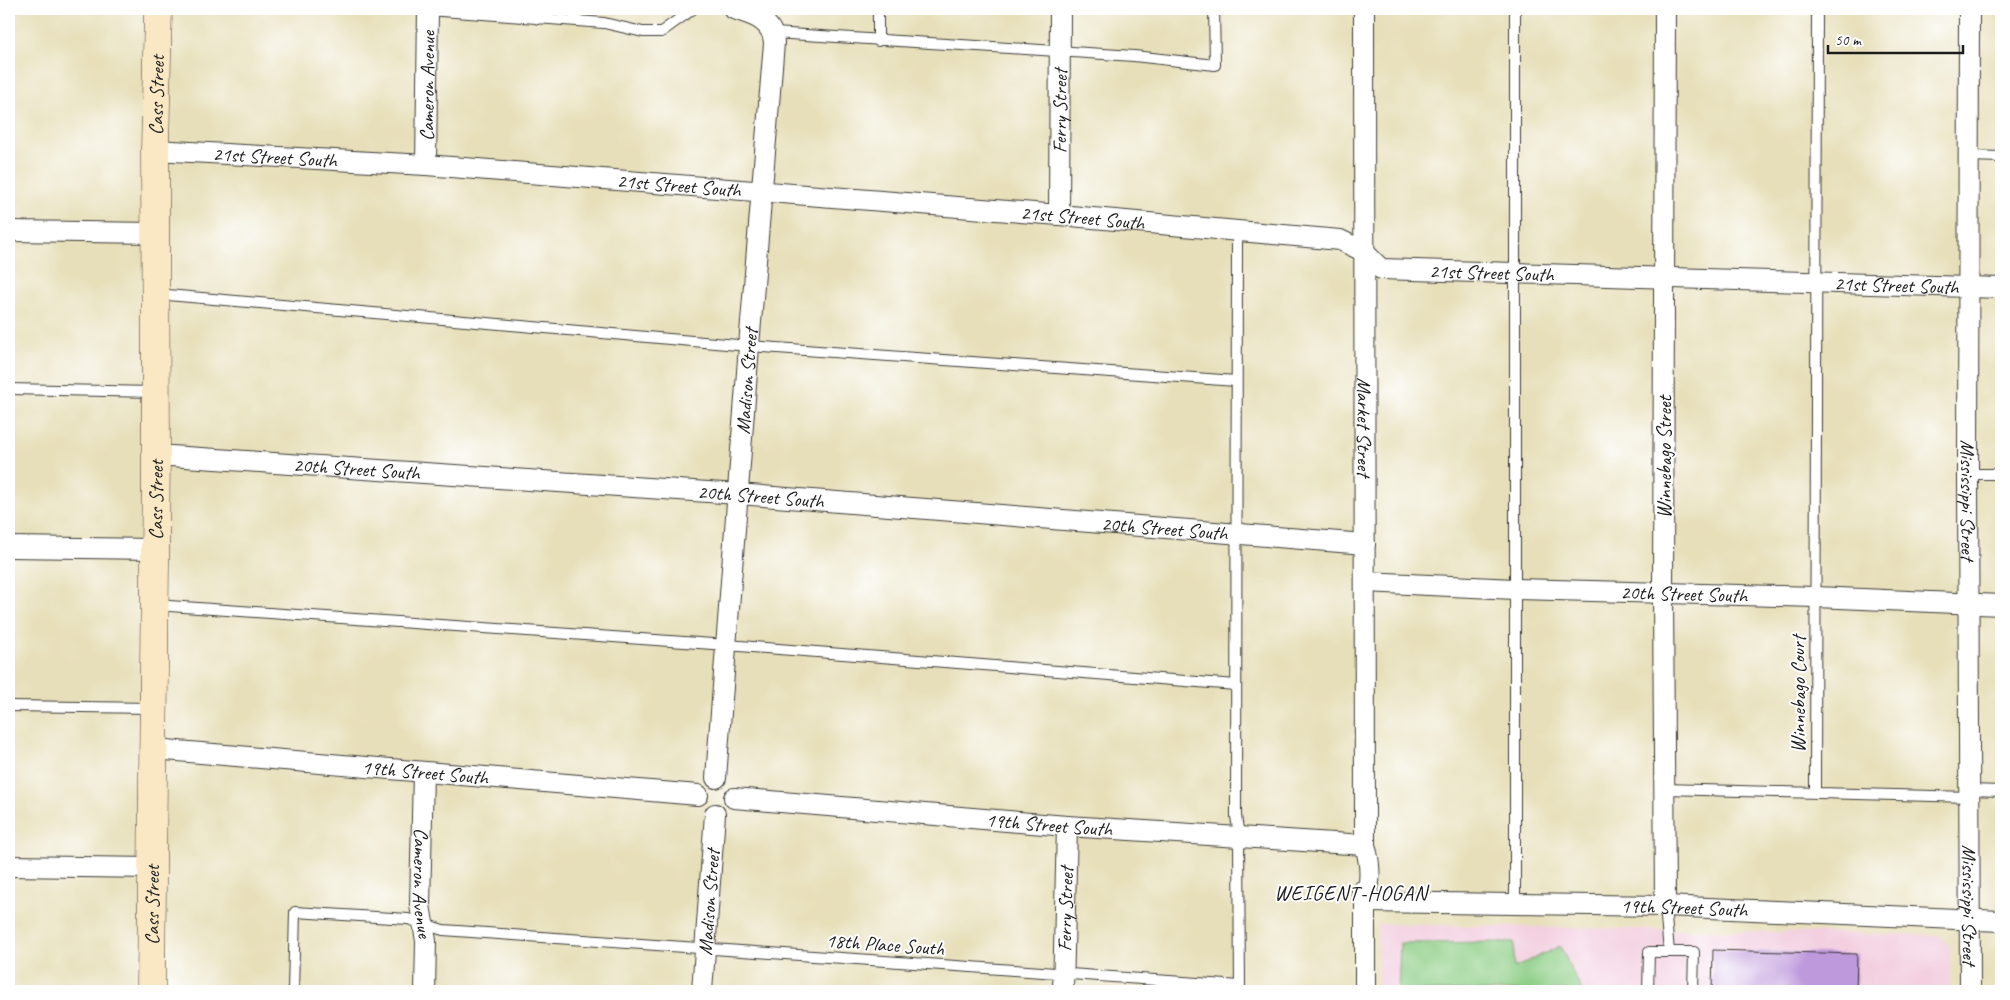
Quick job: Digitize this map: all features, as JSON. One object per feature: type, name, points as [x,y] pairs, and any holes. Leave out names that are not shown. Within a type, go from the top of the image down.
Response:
[{"type":"street","name":"Cass Street","points":[[151,991],[156,455],[155,150],[158,9]]},
{"type":"street","points":[[734,9],[764,21],[774,33]]},
{"type":"street","name":"Ferry Street","points":[[1059,215],[1060,9]]},
{"type":"street","name":"Market Street","points":[[1364,9],[1365,845],[1359,861],[1359,881],[1365,902],[1365,991]]},
{"type":"street","name":"Winnebago Street","points":[[1665,9],[1663,592],[1665,906]]},
{"type":"street","name":"Mississippi Street","points":[[1969,9],[1970,991]]},
{"type":"street","name":"Cameron Avenue","points":[[426,164],[428,10]]},
{"type":"street","name":"Madison Street","points":[[716,778],[774,33]]},
{"type":"street","name":"21st Street South","points":[[155,150],[426,164],[1059,215],[1340,240],[1363,251],[1381,269],[2001,288]]},
{"type":"street","points":[[9,232],[156,233]]},
{"type":"street","name":"20th Street South","points":[[156,455],[738,494],[1365,544]]},
{"type":"street","points":[[9,547],[155,549]]},
{"type":"street","name":"20th Street South","points":[[1365,582],[1515,589],[1816,597],[2001,605]]},
{"type":"street","name":"19th Street South","points":[[154,749],[698,795]]},
{"type":"street","name":"Cameron Avenue","points":[[424,773],[420,906],[426,941],[425,991]]},
{"type":"street","points":[[716,778],[727,782],[731,787],[734,798],[729,808],[720,814],[709,813],[701,806],[698,795],[702,785],[716,778]]},
{"type":"street","name":"19th Street South","points":[[734,798],[1067,826],[1365,845]]},
{"type":"street","name":"Madison Street","points":[[702,991],[715,814]]},
{"type":"street","name":"Ferry Street","points":[[1063,982],[1067,826]]},
{"type":"street","points":[[9,866],[153,868]]},
{"type":"street","name":"19th Street South","points":[[1365,902],[1665,906],[2001,921]]},
{"type":"lane","points":[[428,10],[538,14],[604,23],[643,32],[661,32],[694,9]]},
{"type":"lane","points":[[878,9],[878,41]]},
{"type":"lane","points":[[774,33],[1134,56],[1215,65],[1214,9]]},
{"type":"lane","points":[[1515,9],[1515,903]]},
{"type":"lane","name":"Winnebago Court","points":[[1815,792],[1817,9]]},
{"type":"lane","points":[[1969,156],[2001,157]]},
{"type":"lane","points":[[1237,231],[1236,816],[1239,836],[1240,989]]},
{"type":"lane","points":[[156,294],[749,346],[1236,381]]},
{"type":"lane","points":[[9,389],[156,392]]},
{"type":"lane","points":[[1968,474],[2001,474]]},
{"type":"lane","points":[[154,605],[727,645],[1236,685]]},
{"type":"lane","points":[[9,706],[154,708]]},
{"type":"lane","points":[[1664,789],[1970,793],[2001,791]]},
{"type":"lane","points":[[1665,906],[1669,952]]},
{"type":"lane","name":"18th Place South","points":[[293,991],[295,912],[408,919],[443,930],[704,949],[1063,982],[1240,989]]},
{"type":"lane","points":[[1648,991],[1649,952],[1694,952],[1693,991]]},
{"type":"shaded area","points":[[1378,924],[1940,935],[1950,947],[1950,991],[1378,991]]},
{"type":"green space","points":[[1514,942],[1514,968],[1560,946],[1582,991],[1398,991],[1400,943]]},
{"type":"building","points":[[1713,950],[1857,954],[1856,991],[1712,991]]},
{"type":"district","name":"WEIGENT-HOGAN","points":[[1351,893]]}]
